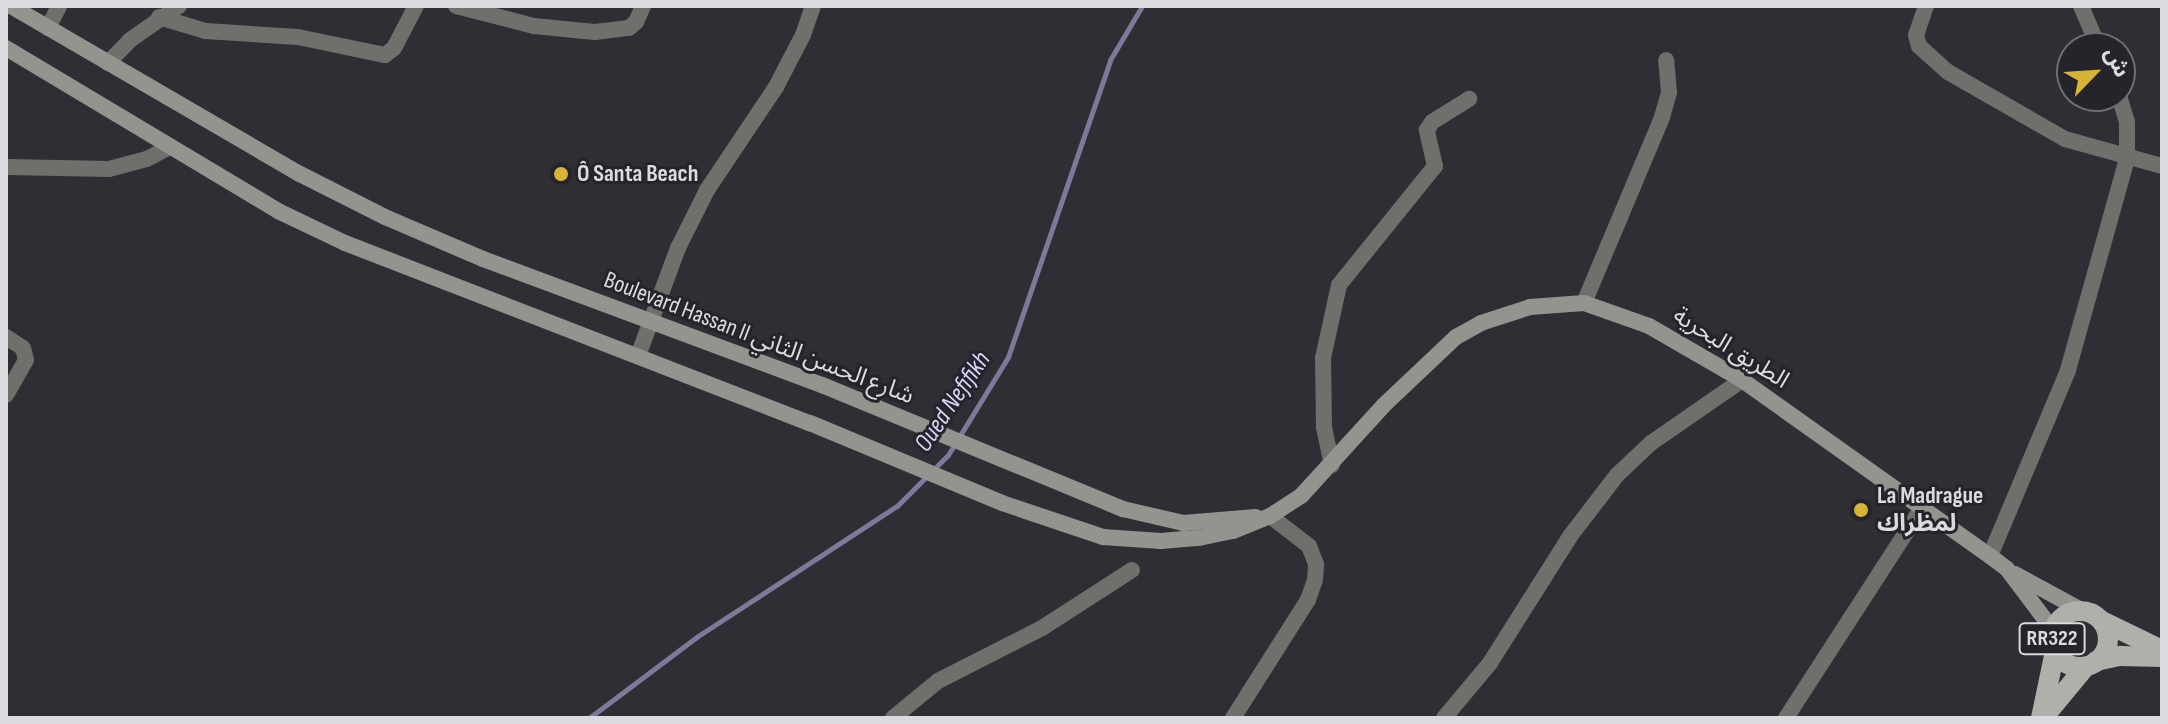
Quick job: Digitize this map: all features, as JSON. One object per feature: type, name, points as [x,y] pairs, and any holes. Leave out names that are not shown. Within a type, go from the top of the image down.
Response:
[{"type":"main road","name":"Boulevard Hassan II شارع الحسن الثاني","points":[[11,6],[300,174],[385,217],[483,259],[822,385],[1150,518],[1183,523],[1270,516]]},
{"type":"main road","name":"RR322","points":[[6,48],[278,211],[345,243],[810,423],[1060,524],[1103,537],[1161,541],[1233,531],[1270,516]]},
{"type":"main road","name":"الطريق البحرية","points":[[1270,516],[1301,496],[1384,405],[1456,337],[1481,323],[1530,307],[1584,303],[1649,326],[1742,380],[2007,569]]},
{"type":"main road","name":"RR322","points":[[2007,569],[2162,650]]},
{"type":"main road","name":"RR322","points":[[2007,569],[2053,630],[2055,651],[2067,664],[2091,664],[2120,656],[2162,657]]},
{"type":"main road","name":"RR322","points":[[2053,630],[2060,619],[2071,612],[2092,616],[2108,638],[2107,647],[2091,664]]},
{"type":"main road","points":[[2042,718],[2055,651]]},
{"type":"main road","points":[[2042,718],[2091,664]]},
{"type":"street","points":[[48,28],[59,6]]},
{"type":"street","points":[[108,63],[159,17],[179,6]]},
{"type":"street","points":[[159,17],[205,31],[298,37],[385,55],[394,48],[416,6]]},
{"type":"street","points":[[456,6],[534,26],[595,32],[629,28],[636,22],[643,6]]},
{"type":"street","points":[[638,356],[678,248],[707,190],[776,87],[803,35],[813,6]]},
{"type":"street","points":[[1926,6],[1916,35],[1930,59],[2065,139],[2127,159],[2162,166]]},
{"type":"street","points":[[2081,6],[2092,32]]},
{"type":"street","points":[[1584,303],[1662,117],[1669,92],[1666,60]]},
{"type":"street","points":[[1332,465],[1324,427],[1323,358],[1339,285],[1435,166],[1427,130],[1432,122],[1469,99]]},
{"type":"street","points":[[1990,556],[2068,370],[2127,159],[2127,122],[2124,112]]},
{"type":"street","points":[[6,167],[109,169],[147,159],[170,147]]},
{"type":"street","points":[[6,337],[23,348],[26,360],[6,395]]},
{"type":"street","points":[[1444,718],[1490,663],[1571,535],[1617,475],[1651,443],[1742,380]]},
{"type":"street","points":[[1786,718],[1922,508]]},
{"type":"street","points":[[1233,718],[1308,600],[1315,580],[1316,564],[1309,546],[1296,532],[1270,516]]},
{"type":"street","points":[[893,718],[938,681],[1042,628],[1132,570]]},
{"type":"waterway","name":"Oued Nefifikh","points":[[589,718],[698,636],[897,506],[948,455],[1008,357],[1110,60],[1142,6]]},
{"type":"place","name":"Ô Santa Beach","points":[[561,174]]},
{"type":"place","name":"La Madrague لمظراك","points":[[1861,510]]}]
